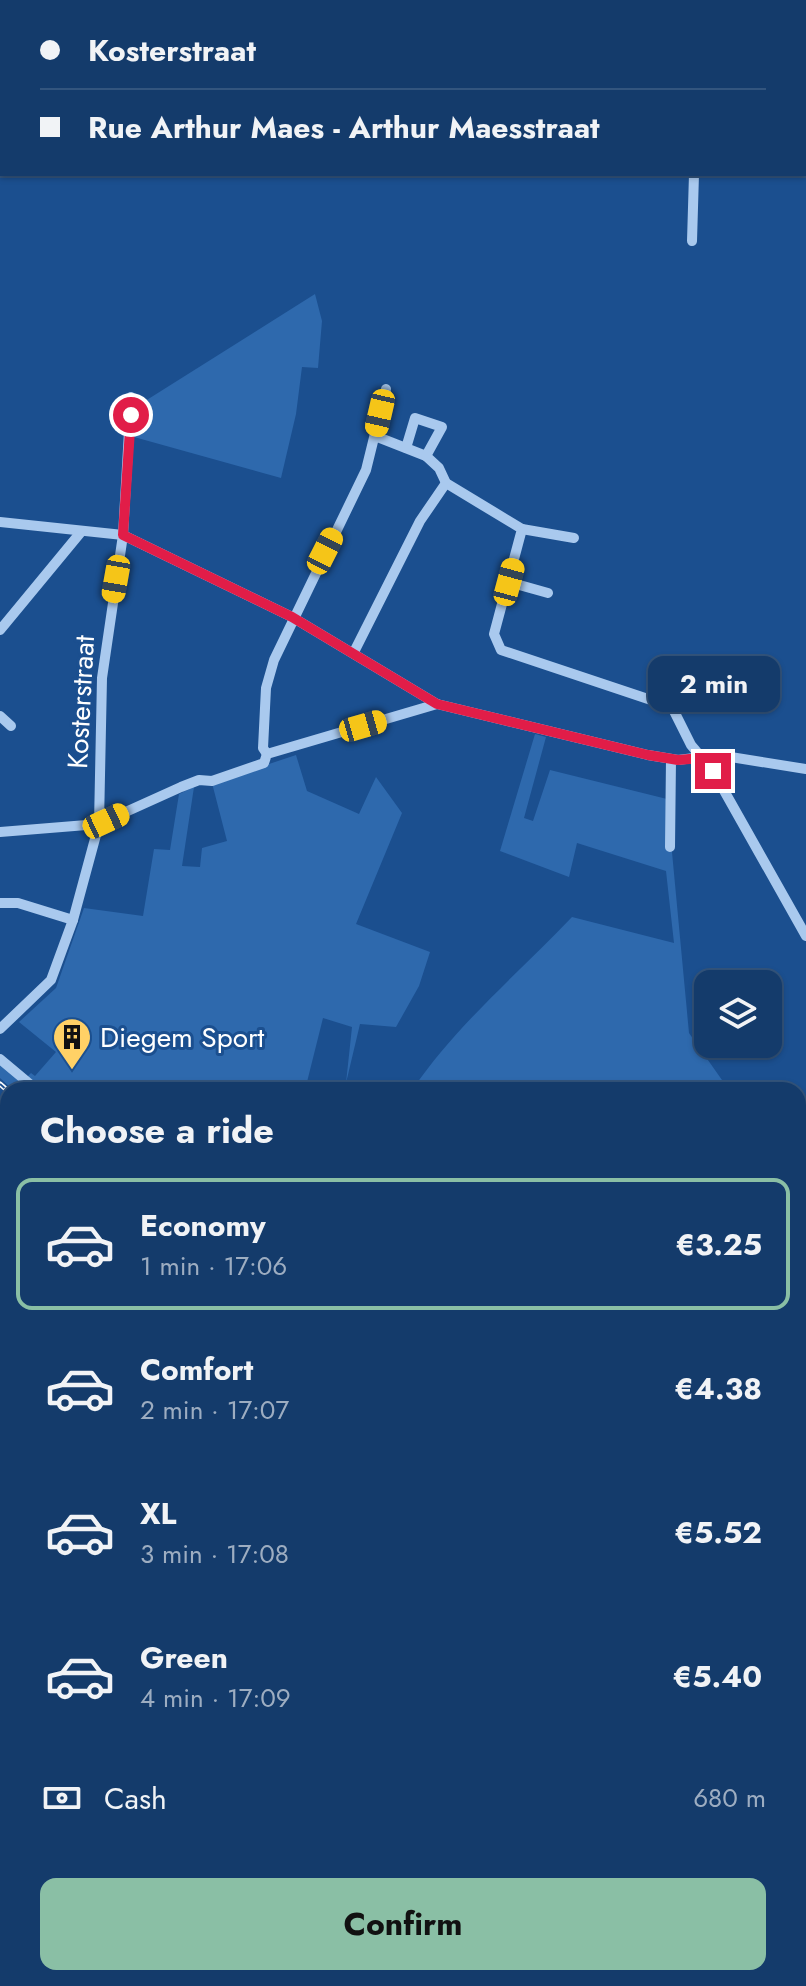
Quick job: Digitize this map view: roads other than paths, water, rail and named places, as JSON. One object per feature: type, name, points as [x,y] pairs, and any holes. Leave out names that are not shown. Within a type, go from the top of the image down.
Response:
[{"type":"street","points":[[692,241],[694,176]]},
{"type":"street","points":[[267,754],[263,748],[266,688],[292,617],[366,470],[386,389]]},
{"type":"street","name":"Kosterstraat","points":[[0,1029],[51,980],[73,920],[99,824],[103,661],[123,535],[131,397]]},
{"type":"street","points":[[406,448],[415,418],[442,427],[426,456]]},
{"type":"street","points":[[375,436],[426,456],[439,468],[446,483],[522,529],[574,538]]},
{"type":"street","points":[[354,652],[420,521],[446,483]]},
{"type":"street","points":[[0,522],[123,535],[292,617],[437,704],[671,759],[718,755],[806,769]]},
{"type":"street","points":[[522,529],[494,634],[501,650],[672,707],[701,758],[713,771],[806,936]]},
{"type":"street","points":[[0,630],[81,532]]},
{"type":"street","points":[[509,582],[548,593]]},
{"type":"street","points":[[267,754],[437,704]]},
{"type":"street","points":[[0,716],[11,726]]},
{"type":"street","points":[[0,832],[99,824],[199,780],[212,781],[264,763],[267,754]]},
{"type":"street","points":[[670,847],[671,759]]},
{"type":"street","points":[[0,903],[18,903],[73,920]]},
{"type":"street","points":[[0,1059],[27,1082]]},
{"type":"place","name":"Diegem Sport","points":[[72,1071]]}]
